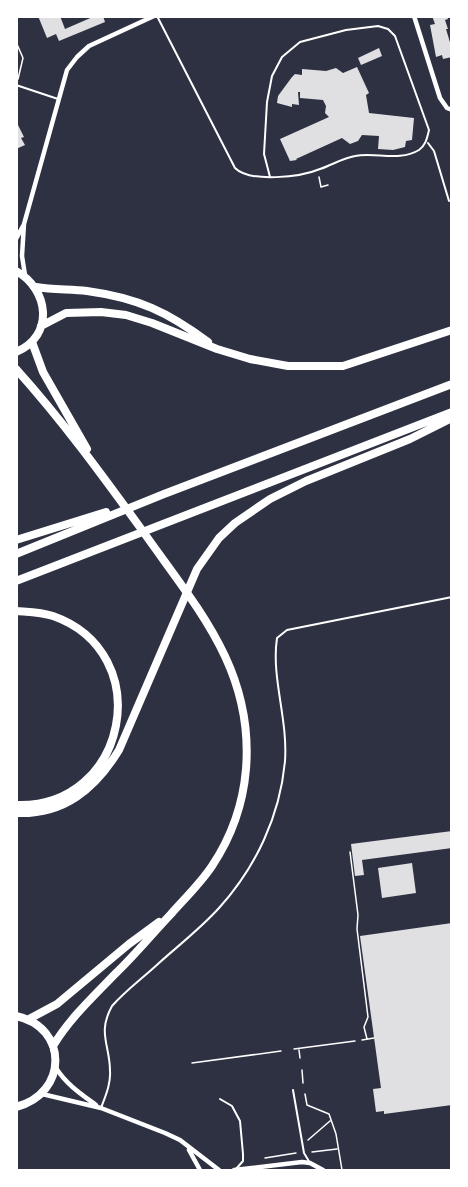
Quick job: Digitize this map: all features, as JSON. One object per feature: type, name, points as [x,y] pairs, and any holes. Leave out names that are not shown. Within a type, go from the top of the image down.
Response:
[{"type":"highway","points":[[16,554],[155,497],[452,384]]},
{"type":"highway","points":[[16,581],[452,412]]},
{"type":"highway","points":[[16,813],[51,809],[71,801],[91,787],[109,766],[123,740],[197,569],[219,538],[235,523],[270,499],[306,481],[410,439],[452,418]]},
{"type":"highway","points":[[16,540],[155,497]]},
{"type":"highway","points":[[16,611],[53,616],[85,634],[97,647],[111,670],[117,688],[118,704],[118,722],[111,746],[100,766],[90,777],[61,798],[43,803],[16,805]]},
{"type":"main road","points":[[16,270],[25,275],[36,287],[42,299],[44,313],[41,326],[32,342],[16,352]]},
{"type":"main road","points":[[36,287],[85,291],[129,299],[152,306],[185,325],[217,348]]},
{"type":"main road","points":[[41,326],[66,313],[101,312],[126,315],[250,359],[288,366],[343,366],[452,330]]},
{"type":"main road","points":[[32,342],[43,372],[98,469]]},
{"type":"main road","points":[[16,369],[98,469],[199,611],[225,654],[237,681],[247,735],[244,783],[236,819],[223,849],[197,888],[136,954],[76,1013],[53,1046]]},
{"type":"main road","points":[[29,1019],[57,1004],[129,944],[170,915]]},
{"type":"main road","points":[[16,1016],[29,1019],[44,1030],[53,1046],[56,1068],[49,1086],[42,1094],[16,1107]]},
{"type":"main road","points":[[16,1115],[26,1104]]},
{"type":"street","points":[[25,275],[22,256],[24,224],[68,70],[89,46],[155,16]]},
{"type":"street","points":[[414,16],[440,98],[447,108],[452,110]]},
{"type":"street","points":[[16,239],[24,224]]},
{"type":"street","points":[[56,1068],[75,1089],[101,1108]]},
{"type":"street","points":[[42,1094],[101,1108],[165,1133],[180,1140],[219,1170]]},
{"type":"street","points":[[188,1147],[200,1170]]},
{"type":"street","points":[[235,1170],[302,1162],[310,1163],[323,1170]]},
{"type":"lane","points":[[155,16],[235,168],[244,174],[270,177],[318,170],[356,155],[398,156],[420,149],[427,142],[429,130],[395,36],[388,29],[378,26],[335,32],[300,42],[289,50],[276,65],[267,102],[264,154],[270,177]]},
{"type":"lane","points":[[17,86],[58,99]]},
{"type":"lane","points":[[427,142],[434,151],[449,201]]},
{"type":"lane","points":[[101,1108],[110,1082],[111,1071],[104,1028],[106,1017],[112,1006],[218,909],[243,878],[266,837],[280,792],[285,760],[285,728],[276,665],[277,638],[287,630],[452,597]]},
{"type":"lane","points":[[293,1090],[304,1153],[310,1163]]},
{"type":"lane","points":[[220,1099],[232,1106],[240,1120],[243,1161],[235,1170]]},
{"type":"path","points":[[16,42],[23,58],[17,86]]},
{"type":"path","points":[[321,183],[321,187],[328,185]]},
{"type":"path","points":[[350,852],[368,1017],[364,1027],[367,1039]]},
{"type":"path","points":[[362,1040],[374,1038]]},
{"type":"path","points":[[294,1049],[355,1041]]},
{"type":"path","points":[[299,1048],[300,1058]]},
{"type":"path","points":[[192,1063],[281,1051]]},
{"type":"path","points":[[302,1070],[303,1083]]},
{"type":"path","points":[[305,1094],[307,1105],[329,1114],[336,1134],[342,1170]]},
{"type":"path","points":[[307,1148],[308,1140],[331,1120]]},
{"type":"path","points":[[309,1152],[338,1149]]},
{"type":"path","points":[[258,1159],[297,1153]]},
{"type":"building","points":[[38,16],[60,16],[65,29],[95,16],[103,16],[105,22],[59,41],[56,34],[47,38]]},
{"type":"building","points":[[432,16],[447,16],[448,19],[445,20],[448,29],[446,29],[452,57],[443,59],[442,55],[436,57],[430,25],[435,24]]},
{"type":"building","points":[[379,48],[382,56],[361,65],[358,58]]},
{"type":"building","points":[[357,67],[369,93],[366,95],[369,113],[414,118],[412,140],[406,141],[405,147],[393,150],[378,149],[379,136],[362,135],[358,141],[350,144],[342,138],[297,160],[290,161],[280,139],[329,117],[325,113],[326,106],[323,100],[300,98],[300,92],[298,92],[299,105],[292,104],[292,107],[277,103],[278,96],[295,74],[302,75],[302,69],[326,71],[336,68],[343,73]]},
{"type":"building","points":[[18,125],[25,145],[16,149],[16,126]]},
{"type":"building","points":[[452,831],[452,848],[362,860],[364,875],[355,876],[351,844]]},
{"type":"building","points":[[412,863],[416,893],[382,898],[378,868]]},
{"type":"building","points":[[452,923],[452,1105],[384,1114],[384,1111],[376,1112],[373,1089],[381,1088],[360,936]]}]
